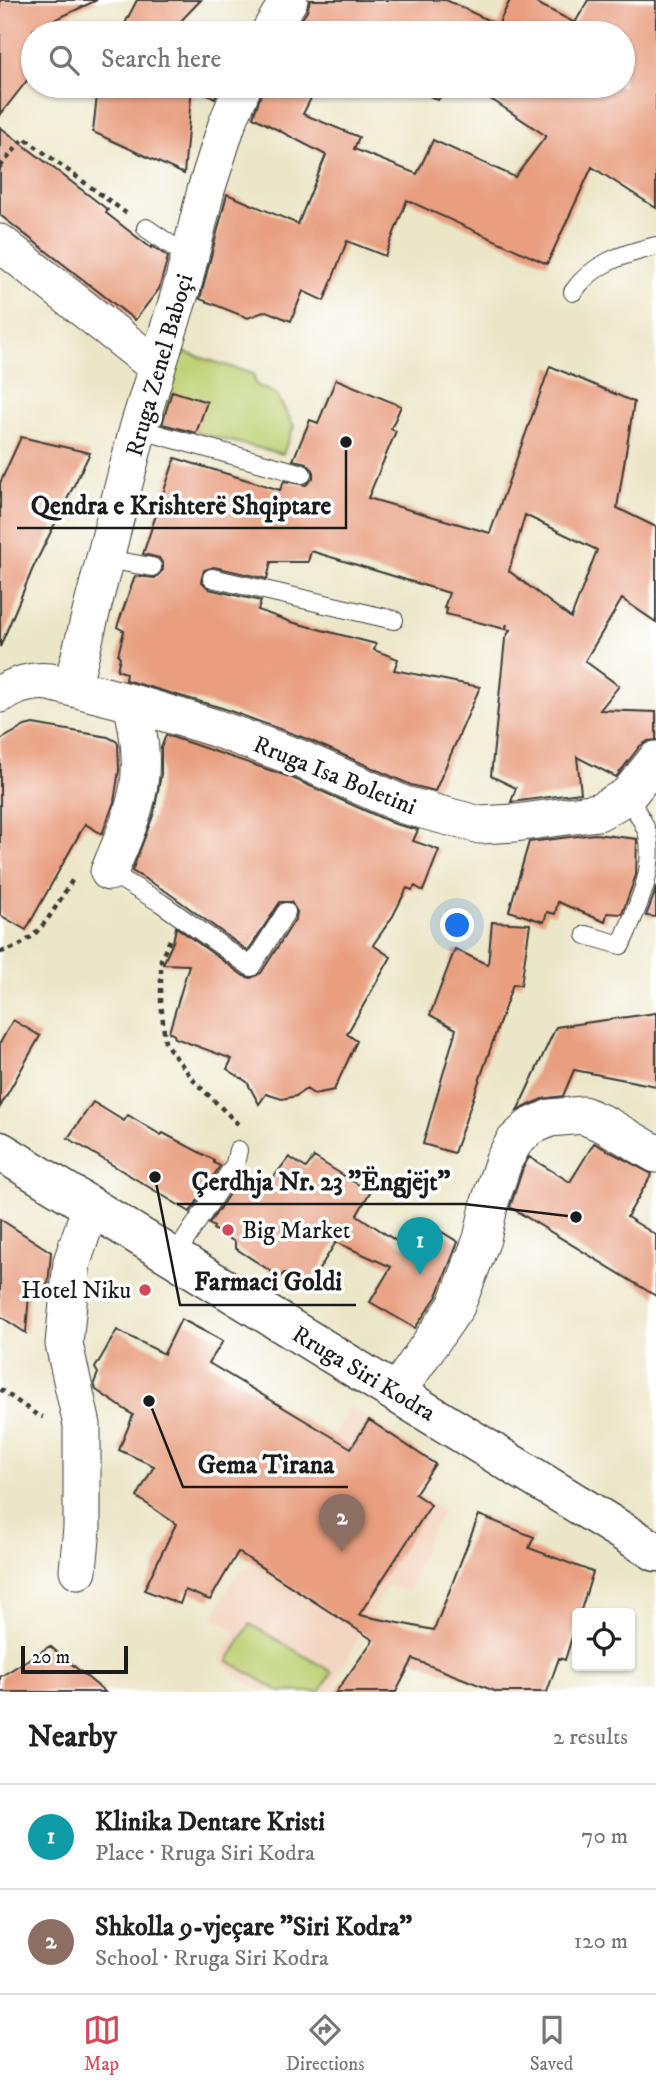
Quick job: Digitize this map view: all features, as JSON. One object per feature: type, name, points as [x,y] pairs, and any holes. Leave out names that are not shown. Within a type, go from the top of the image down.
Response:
[{"type":"street","points":[[276,21],[289,0]]},
{"type":"street","name":"Rruga Zenel Baboçi","points":[[72,687],[138,429],[190,258],[206,190],[238,98]]},
{"type":"street","points":[[0,243],[156,366]]},
{"type":"street","name":"Rruga Isa Boletini","points":[[0,694],[17,685],[37,681],[132,703],[257,743],[404,805],[460,821],[492,824],[598,812],[627,796],[656,760]]},
{"type":"street","points":[[109,872],[134,814],[139,794],[140,743],[132,703]]},
{"type":"street","points":[[396,1393],[456,1306],[482,1239],[490,1202],[504,1160],[522,1134],[530,1127],[550,1118],[583,1115],[656,1154]]},
{"type":"street","name":"Rruga Siri Kodra","points":[[0,1151],[656,1552]]},
{"type":"street","points":[[78,1570],[82,1528],[82,1425],[64,1344],[72,1262],[91,1206]]},
{"type":"lane","points":[[146,228],[190,258]]},
{"type":"lane","points":[[573,292],[581,280],[607,261],[656,246]]},
{"type":"lane","points":[[138,429],[302,474]]},
{"type":"lane","points":[[106,559],[152,567]]},
{"type":"lane","points":[[212,578],[394,620]]},
{"type":"lane","points":[[586,934],[621,945],[644,889],[650,864],[649,837],[627,796]]},
{"type":"lane","points":[[109,872],[185,919],[251,967],[286,912]]},
{"type":"lane","points":[[174,1256],[235,1164],[238,1150]]},
{"type":"path","points":[[0,167],[24,138],[146,228]]},
{"type":"path","points":[[0,953],[38,934],[77,874],[109,872]]},
{"type":"path","points":[[185,919],[161,958],[165,1043],[195,1082],[238,1122],[238,1150]]},
{"type":"shaded area","points":[[350,1407],[435,1464],[415,1494],[443,1511],[427,1539],[409,1592],[387,1586],[329,1692],[262,1692],[236,1676],[220,1660],[236,1631],[213,1617],[238,1572],[253,1565]]},
{"type":"green space","points":[[174,349],[253,374],[256,385],[276,394],[294,426],[283,454],[148,421]]},
{"type":"green space","points":[[250,1624],[332,1672],[320,1692],[281,1692],[228,1661]]},
{"type":"building","points":[[0,0],[97,0],[52,21],[21,21],[21,88],[0,115]]},
{"type":"building","points":[[137,0],[201,0],[181,21],[126,21]]},
{"type":"building","points":[[310,0],[446,0],[490,21],[301,21]]},
{"type":"building","points":[[510,0],[531,0],[571,21],[500,21]]},
{"type":"building","points":[[588,0],[656,0],[656,208],[592,167],[547,264],[407,200],[385,256],[347,241],[324,301],[303,291],[291,321],[266,311],[248,318],[200,299],[227,194],[298,224],[326,155],[253,117],[260,98],[311,98],[303,114],[359,137],[354,149],[417,174],[433,140],[515,177],[546,136],[488,98],[635,98],[635,21],[576,21]]},
{"type":"building","points":[[97,98],[191,98],[184,174],[93,132]]},
{"type":"building","points":[[0,127],[108,210],[106,213],[151,248],[152,246],[168,257],[159,289],[135,320],[0,215]]},
{"type":"building","points":[[550,366],[634,402],[617,508],[656,527],[656,622],[622,599],[585,661],[619,686],[600,710],[656,712],[656,740],[640,746],[616,777],[577,757],[581,793],[511,802],[516,788],[491,776],[505,639],[510,630],[506,629],[507,624],[505,629],[446,614],[447,609],[444,608],[449,593],[311,551],[308,562],[271,562],[267,579],[214,567],[204,570],[201,581],[209,589],[261,601],[258,610],[291,622],[376,644],[374,650],[398,659],[394,670],[480,687],[435,791],[411,785],[307,739],[222,708],[125,680],[126,673],[117,670],[124,631],[117,627],[135,576],[155,578],[163,570],[159,558],[143,554],[175,458],[280,490],[284,481],[306,485],[313,478],[313,470],[306,463],[293,460],[310,420],[318,423],[336,379],[401,406],[391,429],[396,431],[368,498],[490,533]],"holes":[[[525,515],[597,550],[571,618],[509,571]]]},
{"type":"building","points":[[172,391],[207,402],[196,433],[162,424]]},
{"type":"building","points":[[21,437],[90,453],[33,568],[0,647],[0,483]]},
{"type":"building","points":[[33,724],[108,737],[116,741],[119,770],[114,802],[102,834],[85,824],[26,930],[0,915],[0,740]]},
{"type":"building","points":[[166,735],[290,777],[395,824],[418,830],[413,841],[439,850],[423,891],[415,886],[412,890],[407,888],[393,916],[373,945],[391,957],[347,1034],[357,1041],[334,1090],[314,1094],[306,1089],[296,1096],[282,1099],[266,1094],[259,1104],[247,1082],[227,1069],[232,1059],[175,1038],[169,1032],[189,965],[163,964],[173,942],[176,927],[244,976],[251,978],[261,973],[296,918],[297,912],[291,902],[280,902],[248,951],[167,892],[132,871],[154,813],[161,774],[161,748]]},
{"type":"building","points":[[595,834],[637,839],[636,875],[622,914],[607,913],[605,922],[558,902],[555,914],[547,912],[544,922],[509,911],[529,842]]},
{"type":"building","points":[[656,886],[656,917],[646,916],[654,895]]},
{"type":"building","points":[[492,922],[530,924],[521,985],[513,984],[454,1153],[423,1144],[456,1029],[430,1015],[455,949],[488,965]]},
{"type":"building","points":[[656,1013],[656,1086],[574,1070],[563,1096],[542,1099],[517,1111],[556,1027]]},
{"type":"building","points":[[13,1020],[40,1036],[0,1107],[0,1043]]},
{"type":"building","points":[[93,1102],[124,1121],[128,1115],[161,1135],[163,1133],[214,1160],[214,1163],[220,1166],[190,1212],[68,1138]]},
{"type":"building","points":[[594,1143],[652,1174],[627,1217],[656,1235],[656,1296],[510,1207],[529,1157],[570,1182]]},
{"type":"building","points":[[289,1157],[306,1168],[314,1157],[370,1192],[357,1215],[404,1246],[421,1219],[458,1242],[437,1296],[415,1328],[370,1302],[391,1267],[336,1242],[308,1287],[284,1273],[280,1277],[235,1248],[235,1242],[209,1224],[241,1176],[266,1187]]},
{"type":"building","points":[[0,1219],[51,1252],[48,1285],[30,1281],[26,1333],[0,1316]]},
{"type":"building","points":[[181,1319],[223,1341],[209,1363],[351,1448],[369,1420],[435,1464],[415,1494],[431,1505],[359,1615],[434,1630],[479,1515],[534,1537],[529,1548],[593,1572],[582,1608],[572,1608],[572,1637],[565,1660],[559,1658],[547,1692],[497,1692],[413,1659],[396,1692],[336,1692],[373,1640],[238,1552],[210,1600],[185,1590],[180,1604],[144,1590],[176,1524],[137,1497],[154,1466],[119,1450],[133,1415],[96,1390],[94,1383],[98,1373],[95,1368],[117,1330],[164,1354]]},
{"type":"building","points":[[50,1646],[105,1692],[0,1692],[0,1677]]},
{"type":"place","name":"Qendra e Krishterë Shqiptare","points":[[346,442]]},
{"type":"place","name":"Farmaci Goldi","points":[[155,1177]]},
{"type":"place","name":"Çerdhja Nr. 23 \"Ëngjëjt\"","points":[[576,1217]]},
{"type":"place","name":"Big Market","points":[[228,1230]]},
{"type":"place","name":"Klinika Dentare Kristi","points":[[420,1275]]},
{"type":"place","name":"Hotel Niku","points":[[145,1290]]},
{"type":"place","name":"Gema Tirana","points":[[149,1401]]},
{"type":"place","name":"Shkolla 9-vjeçare \"Siri Kodra\"","points":[[342,1552]]}]
